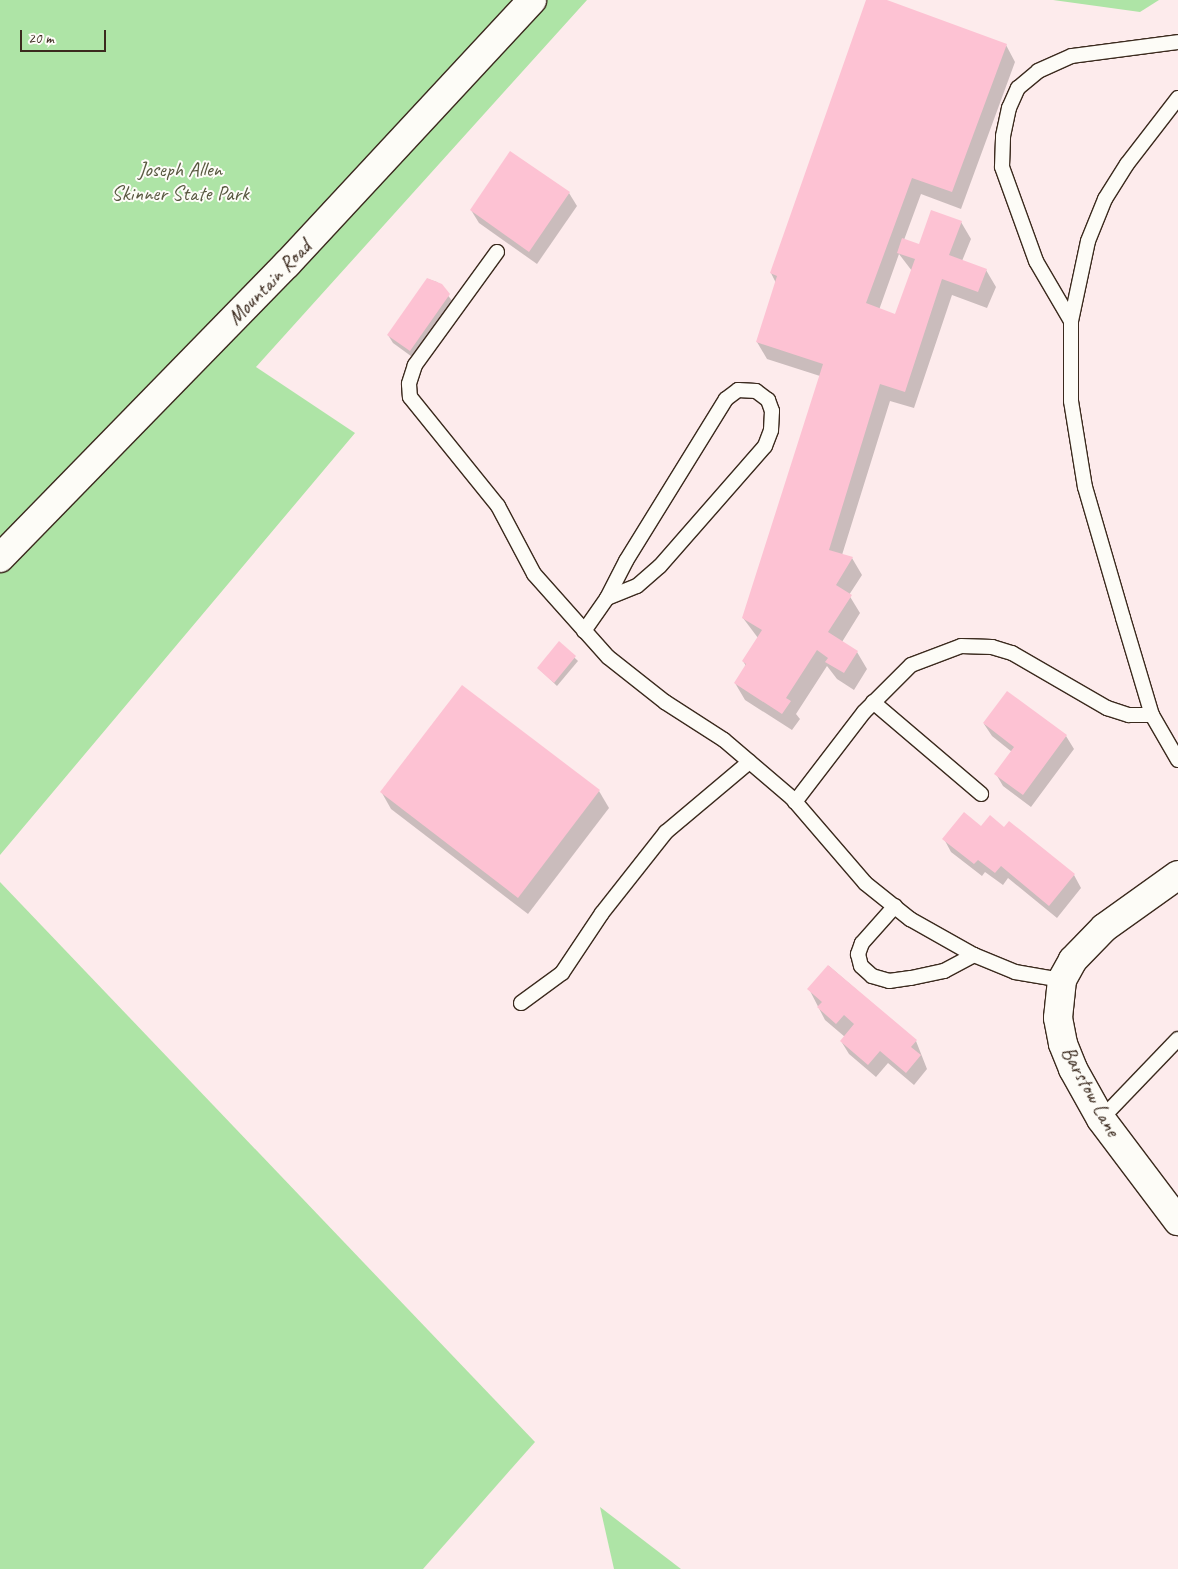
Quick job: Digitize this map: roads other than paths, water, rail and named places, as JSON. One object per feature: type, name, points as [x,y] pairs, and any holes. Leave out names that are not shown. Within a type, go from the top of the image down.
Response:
[{"type":"street","name":"Mountain Road","points":[[0,558],[267,284],[532,0]]},
{"type":"street","name":"Barstow Lane","points":[[1178,875],[1104,928],[1073,960],[1062,980],[1058,1018],[1063,1044],[1101,1119],[1178,1220]]},
{"type":"lane","points":[[1071,321],[1036,261],[1002,167],[1003,136],[1009,108],[1018,88],[1038,70],[1072,56],[1178,42]]},
{"type":"lane","points":[[1178,98],[1127,164],[1106,199],[1088,241],[1071,321],[1071,402],[1085,487],[1152,715],[1178,760]]},
{"type":"lane","points":[[497,252],[415,365],[409,384],[410,397],[498,506],[534,574],[584,631],[615,662],[665,702],[724,740],[795,802],[865,883],[910,918],[974,954],[1015,972],[1062,980]]},
{"type":"lane","points":[[584,631],[607,598],[626,561],[726,399],[738,390],[756,391],[768,400],[772,411],[771,430],[765,446],[660,566],[637,586],[607,598]]},
{"type":"lane","points":[[795,802],[873,702],[911,665],[961,646],[992,647],[1012,653],[1107,708],[1129,715],[1152,715]]},
{"type":"lane","points":[[873,702],[981,794]]},
{"type":"lane","points":[[521,1003],[562,973],[602,913],[666,832],[749,762]]},
{"type":"lane","points":[[895,906],[862,944],[858,954],[861,966],[872,976],[889,981],[911,978],[944,970],[974,954]]},
{"type":"lane","points":[[1101,1119],[1178,1039]]},
{"type":"park label","name":"Joseph Allen Skinner State Park","points":[[180,181]]}]
